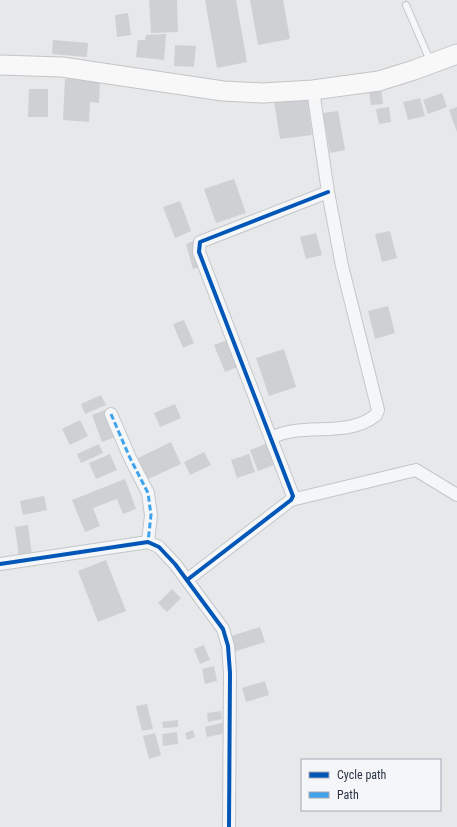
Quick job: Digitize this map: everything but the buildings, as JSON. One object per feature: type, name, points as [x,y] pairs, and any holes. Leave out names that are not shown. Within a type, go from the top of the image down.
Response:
[{"type":"main road","points":[[0,65],[69,68],[223,91],[262,92],[313,90],[379,81],[432,64],[457,54]]},
{"type":"street","points":[[271,438],[286,431],[348,428],[360,425],[376,415],[378,410],[342,266],[328,192],[313,90]]},
{"type":"street","points":[[291,500],[292,493],[198,247],[200,242],[204,239],[328,192]]},
{"type":"street","points":[[111,414],[130,458],[148,493],[151,515],[148,542]]},
{"type":"street","points":[[187,580],[291,500],[416,470],[457,495]]},
{"type":"street","points":[[0,564],[148,542],[159,547],[187,580],[224,629],[228,646],[230,673],[229,827]]},
{"type":"lane","points":[[406,5],[432,64]]},
{"type":"marked path","points":[[111,414],[130,458],[148,493],[151,515],[148,542]]},
{"type":"cycle path","points":[[187,580],[291,500],[293,496],[199,252],[200,242],[328,192]]},
{"type":"cycle path","points":[[0,564],[148,542],[159,547],[175,564],[223,629],[228,646],[230,673],[229,827]]}]
